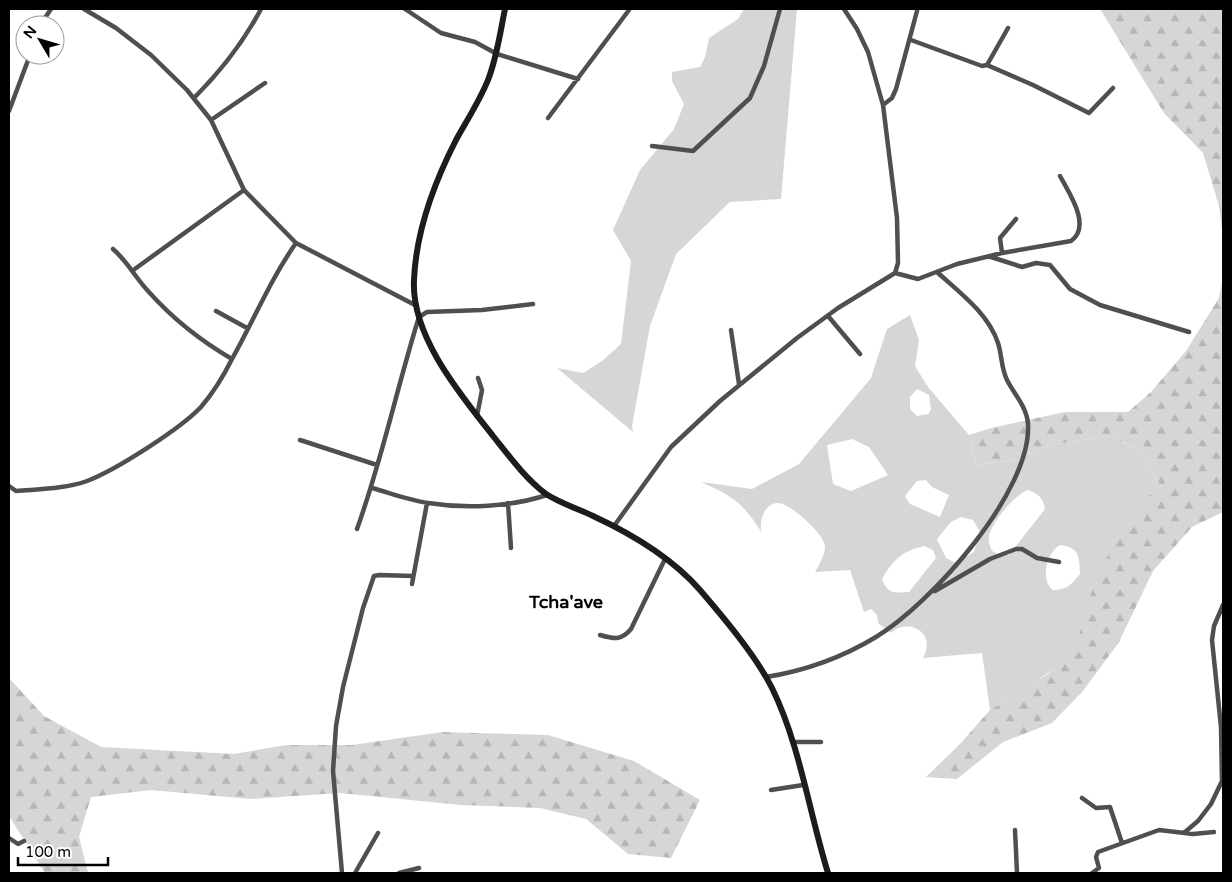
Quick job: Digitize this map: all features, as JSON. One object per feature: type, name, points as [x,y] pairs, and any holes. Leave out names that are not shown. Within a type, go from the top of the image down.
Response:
[{"type":"street","points":[[84,9],[116,28],[152,55],[194,98],[211,120],[244,190],[296,243],[415,305]]},
{"type":"street","points":[[194,98],[235,52],[261,9]]},
{"type":"street","points":[[405,9],[441,33],[476,42],[497,54],[578,79]]},
{"type":"street","points":[[505,9],[497,54],[474,111],[455,142],[427,209],[416,257],[413,281],[415,305],[419,317],[442,365],[477,416],[523,473],[547,494],[614,526],[665,559],[702,593],[766,677],[779,703],[793,742],[828,873]]},
{"type":"street","points":[[652,146],[693,151],[750,98],[764,66],[780,9]]},
{"type":"street","points":[[614,526],[671,447],[738,384],[828,316],[895,273],[898,263],[897,218],[883,105],[868,52],[857,29],[844,9]]},
{"type":"street","points":[[548,118],[629,10]]},
{"type":"street","points":[[883,105],[892,98],[896,89],[911,40],[917,11]]},
{"type":"street","points":[[987,66],[1008,28]]},
{"type":"street","points":[[911,40],[982,66],[987,66],[1033,85],[1089,113],[1112,88]]},
{"type":"street","points":[[9,111],[26,65]]},
{"type":"street","points":[[211,120],[264,83]]},
{"type":"street","points":[[895,273],[918,279],[957,264],[1002,253],[1057,244],[1076,238],[1080,223],[1072,199],[1060,176]]},
{"type":"street","points":[[132,271],[244,190]]},
{"type":"street","points":[[1002,253],[1000,238],[1016,219]]},
{"type":"street","points":[[9,486],[16,491],[59,487],[86,481],[116,467],[201,407],[232,359],[259,303],[296,243]]},
{"type":"street","points":[[113,249],[124,258],[146,289],[176,319],[216,350],[232,359]]},
{"type":"street","points":[[990,256],[1022,267],[1036,263],[1050,265],[1070,290],[1100,304],[1189,332]]},
{"type":"street","points":[[930,594],[1002,504],[1015,480],[1024,451],[1028,427],[1026,412],[1006,379],[998,342],[988,322],[937,272]]},
{"type":"street","points":[[357,529],[372,488],[419,317],[427,312],[482,310],[532,304]]},
{"type":"street","points":[[216,311],[247,328]]},
{"type":"street","points":[[828,316],[860,354]]},
{"type":"street","points":[[731,330],[738,384]]},
{"type":"street","points":[[477,416],[482,390],[478,378]]},
{"type":"street","points":[[300,440],[377,465]]},
{"type":"street","points":[[372,488],[428,503],[485,506],[547,494]]},
{"type":"street","points":[[412,584],[428,503]]},
{"type":"street","points":[[508,503],[512,548]]},
{"type":"street","points":[[766,677],[819,663],[853,650],[878,636],[930,594],[990,558],[1016,549],[1022,549],[1037,558],[1059,562]]},
{"type":"street","points":[[600,636],[618,639],[627,634],[665,559]]},
{"type":"street","points":[[342,873],[333,771],[336,726],[343,686],[363,608],[374,576],[379,574],[413,576]]},
{"type":"street","points":[[1185,832],[1198,821],[1221,790],[1222,728],[1212,640],[1214,626],[1223,605]]},
{"type":"street","points":[[793,742],[821,742]]},
{"type":"street","points":[[771,790],[803,785]]},
{"type":"street","points":[[1082,798],[1088,800],[1095,808],[1110,807],[1122,843]]},
{"type":"street","points":[[1014,830],[1017,873]]},
{"type":"street","points":[[1092,873],[1099,868],[1096,854],[1159,830],[1193,834],[1214,832]]},
{"type":"street","points":[[355,873],[378,833]]},
{"type":"street","points":[[9,838],[18,844],[24,841]]},
{"type":"street","points":[[399,873],[419,868]]},
{"type":"green space","points":[[744,9],[797,9],[781,199],[730,202],[676,254],[650,326],[632,426],[633,432],[557,368],[583,373],[602,361],[621,344],[631,261],[613,230],[640,170],[674,129],[684,104],[672,81],[672,72],[700,67],[705,57],[709,38],[738,19]]},
{"type":"green space","points":[[1100,9],[1223,9],[1223,237],[1219,206],[1203,153],[1164,113]]},
{"type":"green space","points":[[1223,278],[1223,512],[1192,527],[1153,571],[1119,642],[1083,691],[1052,723],[1003,742],[957,779],[926,777],[960,744],[990,710],[1048,674],[1077,642],[1088,601],[1103,564],[1126,525],[1159,483],[1141,450],[1109,436],[1051,445],[1015,460],[976,465],[969,435],[991,428],[1065,412],[1128,412],[1151,392],[1186,351],[1219,298]]},
{"type":"green space","points":[[910,315],[919,340],[915,366],[928,387],[969,435],[976,465],[1015,460],[1051,445],[1109,436],[1141,450],[1159,483],[1130,522],[1106,562],[1092,592],[1077,643],[1059,664],[1048,673],[990,710],[982,653],[923,658],[927,648],[926,640],[918,629],[904,627],[891,633],[878,623],[877,615],[871,609],[864,612],[850,570],[815,572],[823,556],[825,546],[819,534],[798,513],[783,504],[778,503],[769,506],[763,514],[762,533],[743,507],[729,496],[701,482],[752,489],[799,464],[871,378],[887,329]],"holes":[[[917,389],[929,395],[931,410],[928,414],[917,416],[910,409],[910,397]],[[852,439],[869,447],[888,475],[851,491],[833,484],[827,445]],[[926,480],[932,487],[949,495],[940,517],[910,504],[905,496],[917,481]],[[1028,490],[1032,491],[1041,499],[1045,509],[1009,555],[1000,555],[992,551],[989,536],[999,516],[1017,497]],[[961,517],[973,520],[980,532],[974,552],[956,563],[946,558],[937,539],[951,522]],[[1060,545],[1071,548],[1079,558],[1080,574],[1065,588],[1053,590],[1049,586],[1046,567],[1051,554]],[[924,546],[933,550],[936,558],[909,592],[889,590],[882,579],[894,561],[909,551]]]},
{"type":"green space","points":[[9,678],[44,716],[101,747],[234,754],[286,745],[352,745],[443,732],[548,735],[634,761],[700,800],[671,858],[628,854],[586,819],[540,808],[461,805],[340,793],[250,799],[151,790],[91,797],[79,837],[88,873],[45,873],[9,816]]},
{"type":"district","name":"Tcha'ave","points":[[566,602]]}]
